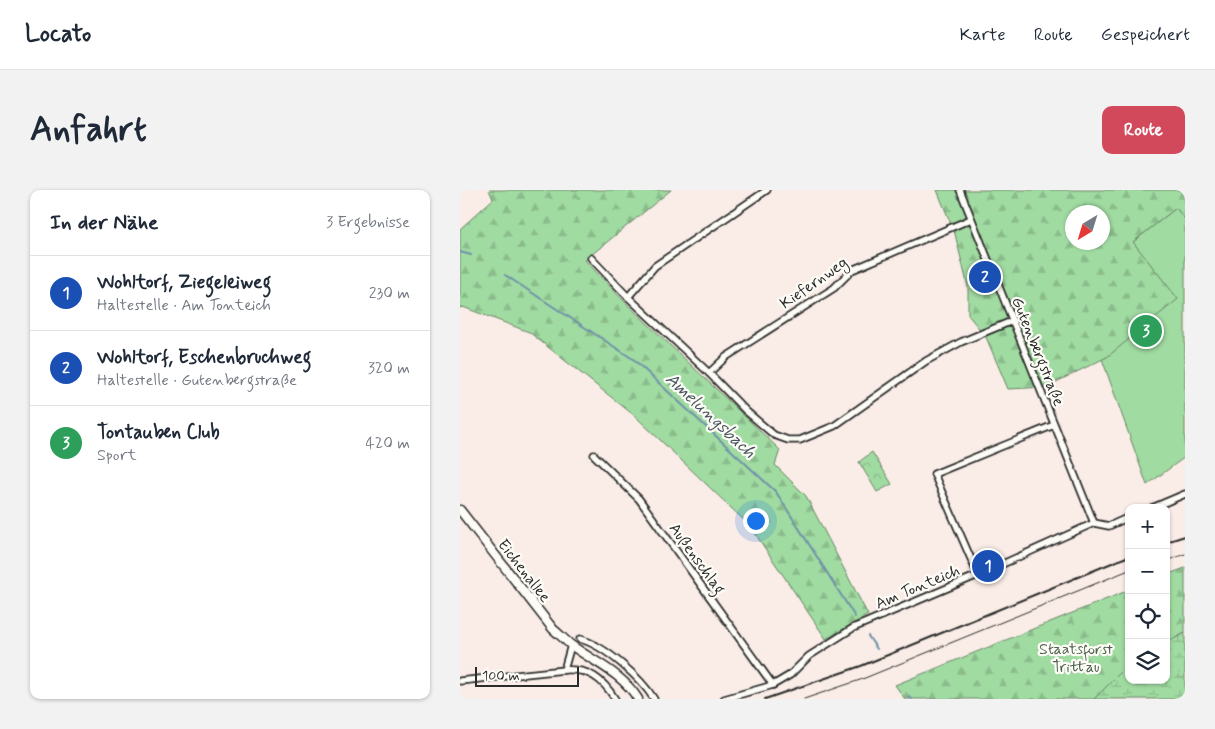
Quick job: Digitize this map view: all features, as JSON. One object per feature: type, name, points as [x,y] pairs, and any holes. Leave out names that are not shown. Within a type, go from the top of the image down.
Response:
[{"type":"street","points":[[628,297],[655,266],[767,190]]},
{"type":"street","name":"Gutenbergstraße","points":[[960,190],[1094,523]]},
{"type":"street","name":"Kiefernweg","points":[[708,373],[726,357],[834,288],[852,270],[971,219]]},
{"type":"street","points":[[590,258],[746,411],[774,434],[788,440],[800,440],[834,426],[926,361],[961,342],[1012,322]]},
{"type":"street","points":[[978,575],[934,474],[1054,424]]},
{"type":"street","name":"Außenschlag","points":[[594,455],[639,498],[773,684]]},
{"type":"street","points":[[1161,504],[1185,494]]},
{"type":"street","name":"Eichenallee","points":[[460,510],[553,629],[571,645],[625,682],[638,699]]},
{"type":"street","name":"Am Tonteich","points":[[724,699],[773,684],[790,675],[818,650],[853,628],[1094,523],[1109,526],[1125,519]]},
{"type":"street","points":[[580,639],[590,642],[613,658],[646,688],[654,699]]},
{"type":"street","points":[[564,670],[571,645]]},
{"type":"street","points":[[460,681],[576,669],[588,672],[604,685],[615,699]]},
{"type":"green space","points":[[489,190],[671,190],[585,260],[625,302],[780,450],[775,465],[806,496],[868,615],[826,639],[750,526],[635,416],[529,332],[463,307],[460,308],[460,229],[493,199]]},
{"type":"green space","points":[[937,190],[1185,190],[1185,219],[1176,208],[1133,242],[1178,299],[1107,357],[1046,387],[1008,389],[986,337],[968,315],[968,287],[955,234]]},
{"type":"green space","points":[[1176,208],[1185,219],[1185,457],[1147,485],[1102,359],[1107,357],[1133,242]]},
{"type":"green space","points":[[872,452],[892,484],[877,492],[859,462]]},
{"type":"green space","points":[[1185,568],[1185,633],[1170,641],[1170,594],[1170,574]]},
{"type":"green space","name":"Staatsforst Trittau","points":[[1125,592],[1125,668],[1094,699],[905,699],[895,685]]},
{"type":"green space","points":[[1185,633],[1185,699],[1094,699],[1125,668],[1125,684],[1170,684],[1170,641]]},
{"type":"waterway","name":"Amelungsbach","points":[[460,252],[471,255]]},
{"type":"waterway","name":"Amelungsbach","points":[[505,275],[633,359],[776,492],[855,617]]},
{"type":"waterway","name":"Amelungsbach","points":[[868,636],[877,649]]},
{"type":"tram line","points":[[1170,560],[1185,554]]},
{"type":"tram line","points":[[804,699],[860,680],[1125,572]]},
{"type":"railway","points":[[1170,541],[1185,536]]},
{"type":"railway","points":[[765,699],[861,666],[1125,558]]},
{"type":"place","name":"Wohltorf, Eschenbruchweg","points":[[985,277]]},
{"type":"place","name":"Tontauben Club","points":[[1146,331]]},
{"type":"place","name":"Wohltorf, Ziegeleiweg","points":[[988,566]]}]
